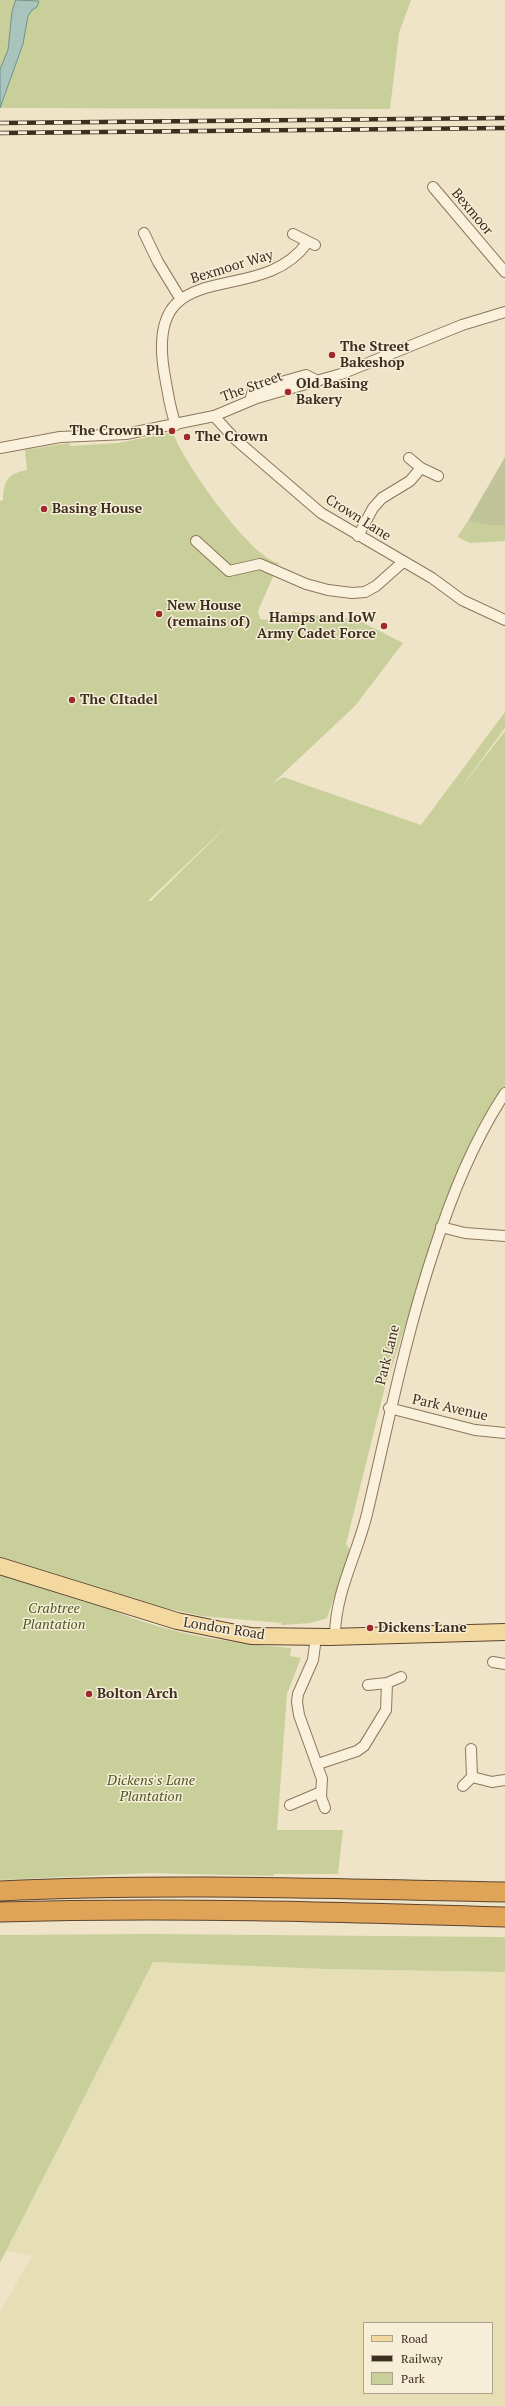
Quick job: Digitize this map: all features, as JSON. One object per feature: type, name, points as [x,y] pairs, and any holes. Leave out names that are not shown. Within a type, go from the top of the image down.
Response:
[{"type":"highway","points":[[0,1891],[71,1888],[220,1887],[505,1892]]},
{"type":"highway","points":[[0,1912],[212,1910],[505,1917]]},
{"type":"main road","name":"London Road","points":[[0,1566],[113,1602],[195,1625],[251,1636],[316,1637],[505,1632]]},
{"type":"street","name":"Bexmoor","points":[[433,187],[505,272]]},
{"type":"street","name":"Bexmoor Way","points":[[144,233],[158,262],[180,298]]},
{"type":"street","name":"Bexmoor Way","points":[[176,425],[161,350],[165,323],[180,298],[202,288],[272,271],[298,255],[311,244],[293,234]]},
{"type":"street","name":"The Street","points":[[0,448],[34,440],[126,434],[176,425],[214,416],[250,401],[389,356],[462,325],[505,312]]},
{"type":"street","name":"Crown Lane","points":[[214,416],[226,431],[294,492],[321,513],[432,578],[462,600],[505,620]]},
{"type":"street","points":[[409,458],[421,468],[438,476]]},
{"type":"street","points":[[358,536],[373,508],[382,498],[410,481],[421,468]]},
{"type":"street","points":[[196,541],[229,571],[260,564],[306,584],[328,590],[346,592],[365,592],[376,586],[403,562]]},
{"type":"street","name":"Park Lane","points":[[335,1636],[337,1606],[366,1516],[389,1408],[414,1311],[441,1227],[473,1148],[505,1093]]},
{"type":"street","points":[[441,1227],[465,1233],[505,1236]]},
{"type":"street","name":"Park Avenue","points":[[389,1408],[475,1430],[505,1433]]},
{"type":"street","points":[[316,1637],[313,1660],[298,1694],[297,1702],[299,1715],[318,1764],[323,1786],[321,1792],[324,1808]]},
{"type":"street","points":[[493,1662],[505,1664]]},
{"type":"street","points":[[368,1685],[387,1683],[401,1677]]},
{"type":"street","points":[[318,1764],[357,1751],[364,1746],[386,1710],[387,1683]]},
{"type":"street","points":[[463,1786],[472,1776],[471,1749]]},
{"type":"street","points":[[472,1776],[492,1782],[505,1780]]},
{"type":"street","points":[[290,1805],[321,1792]]},
{"type":"shaded area","points":[[153,1962],[325,1969],[505,1972],[505,2406],[0,2406],[0,2312],[32,2256],[6,2251]]},
{"type":"green space","points":[[0,0],[411,0],[399,33],[390,109],[0,108]]},
{"type":"green space","points":[[173,432],[178,445],[202,484],[218,506],[252,545],[267,558],[279,563],[258,611],[260,619],[285,622],[293,612],[358,620],[403,643],[355,706],[272,784],[283,777],[421,825],[505,712],[505,728],[457,793],[505,731],[505,1087],[486,1115],[434,1239],[385,1387],[346,1544],[350,1550],[327,1618],[311,1623],[282,1625],[281,1623],[201,1616],[113,1596],[110,1609],[154,1625],[199,1636],[291,1648],[290,1656],[301,1658],[287,1694],[277,1830],[343,1830],[338,1874],[274,1874],[273,1876],[148,1873],[0,1880],[0,501],[3,500],[4,487],[8,479],[15,474],[27,470],[25,450],[69,443],[70,446],[118,443]],"holes":[[[234,819],[151,901],[148,901]]]},
{"type":"green space","points":[[505,457],[505,525],[488,525],[468,521]]},
{"type":"green space","points":[[468,521],[488,525],[505,525],[505,541],[470,543],[457,537]]},
{"type":"green space","points":[[149,1934],[505,1937],[505,1972],[325,1969],[153,1962],[0,2263],[0,1935]]},
{"type":"water","points":[[16,0],[39,1],[37,7],[32,10],[28,16],[23,44],[0,108],[0,69],[8,50],[12,12]]},
{"type":"railway","points":[[0,123],[505,118]]},
{"type":"railway","points":[[0,133],[505,128]]},
{"type":"place","name":"The Street Bakeshop","points":[[332,355]]},
{"type":"place","name":"Old Basing Bakery","points":[[288,392]]},
{"type":"place","name":"The Crown Ph","points":[[172,431]]},
{"type":"place","name":"The Crown","points":[[187,437]]},
{"type":"place","name":"Basing House","points":[[44,509]]},
{"type":"place","name":"New House (remains of)","points":[[159,614]]},
{"type":"place","name":"Hamps and IoW Army Cadet Force","points":[[384,626]]},
{"type":"place","name":"The CItadel","points":[[72,700]]},
{"type":"place","name":"Dickens Lane","points":[[370,1628]]},
{"type":"place","name":"Bolton Arch","points":[[89,1694]]},
{"type":"park label","name":"Crabtree Plantation","points":[[54,1618]]},
{"type":"park label","name":"Dickens's Lane Plantation","points":[[151,1790]]}]
